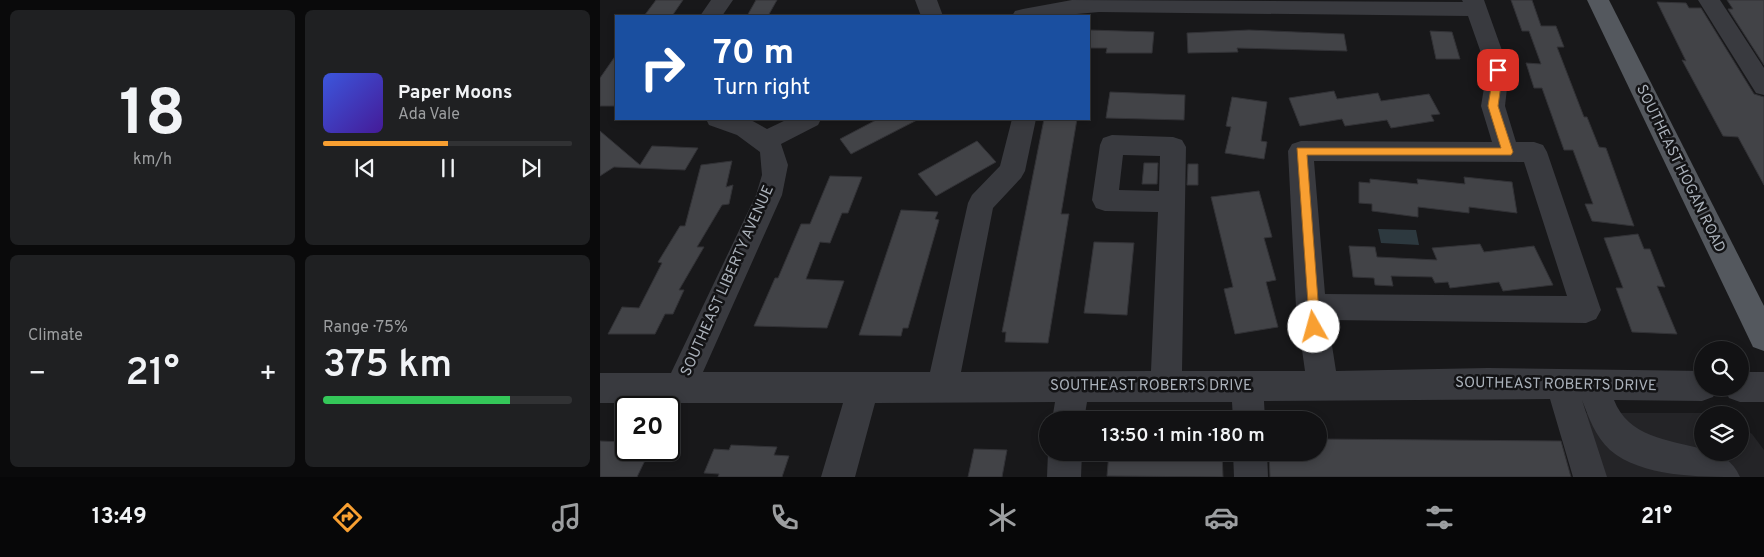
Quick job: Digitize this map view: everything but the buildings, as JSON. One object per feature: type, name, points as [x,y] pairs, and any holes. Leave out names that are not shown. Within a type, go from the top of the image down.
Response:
[{"type":"main road","name":"SOUTHEAST HOGAN ROAD","points":[[1598,0],[1764,337]]},
{"type":"street","points":[[713,15],[722,0]]},
{"type":"street","points":[[926,0],[932,15]]},
{"type":"street","points":[[1709,0],[1764,87]]},
{"type":"street","points":[[1026,15],[1058,8],[1099,5],[1474,4],[1498,70],[1493,106],[1507,152]]},
{"type":"street","points":[[722,120],[735,123],[767,140],[807,120]]},
{"type":"street","points":[[942,386],[982,203],[1012,171],[1024,120]]},
{"type":"street","name":"SOUTHEAST LIBERTY AVENUE","points":[[680,387],[773,185],[776,167],[774,153],[767,140]]},
{"type":"street","points":[[1311,307],[1586,310],[1534,152],[1301,151],[1311,307],[1323,386]]},
{"type":"street","points":[[1166,386],[1171,202]]},
{"type":"street","name":"SOUTHEAST ROBERTS DRIVE","points":[[600,388],[1323,386],[1488,382],[1694,386]]},
{"type":"street","points":[[1577,384],[1590,477]]},
{"type":"street","points":[[1577,384],[1622,439],[1641,450],[1705,466],[1723,477]]},
{"type":"street","points":[[1069,411],[1073,386]]},
{"type":"street","points":[[1247,386],[1248,411]]},
{"type":"street","points":[[838,477],[862,387]]},
{"type":"street","points":[[1749,387],[1764,388]]},
{"type":"street","points":[[1064,477],[1065,461]]},
{"type":"street","points":[[1250,461],[1251,477]]},
{"type":"shaded area","points":[[1378,229],[1416,230],[1419,245],[1381,243]]},
{"type":"shaded area","points":[[1581,413],[1694,413],[1694,461],[1749,461],[1749,432],[1764,450],[1764,477],[1601,477]]},
{"type":"route","points":[[1314,327],[1311,307],[1301,151],[1507,152],[1493,106],[1498,70]]}]
